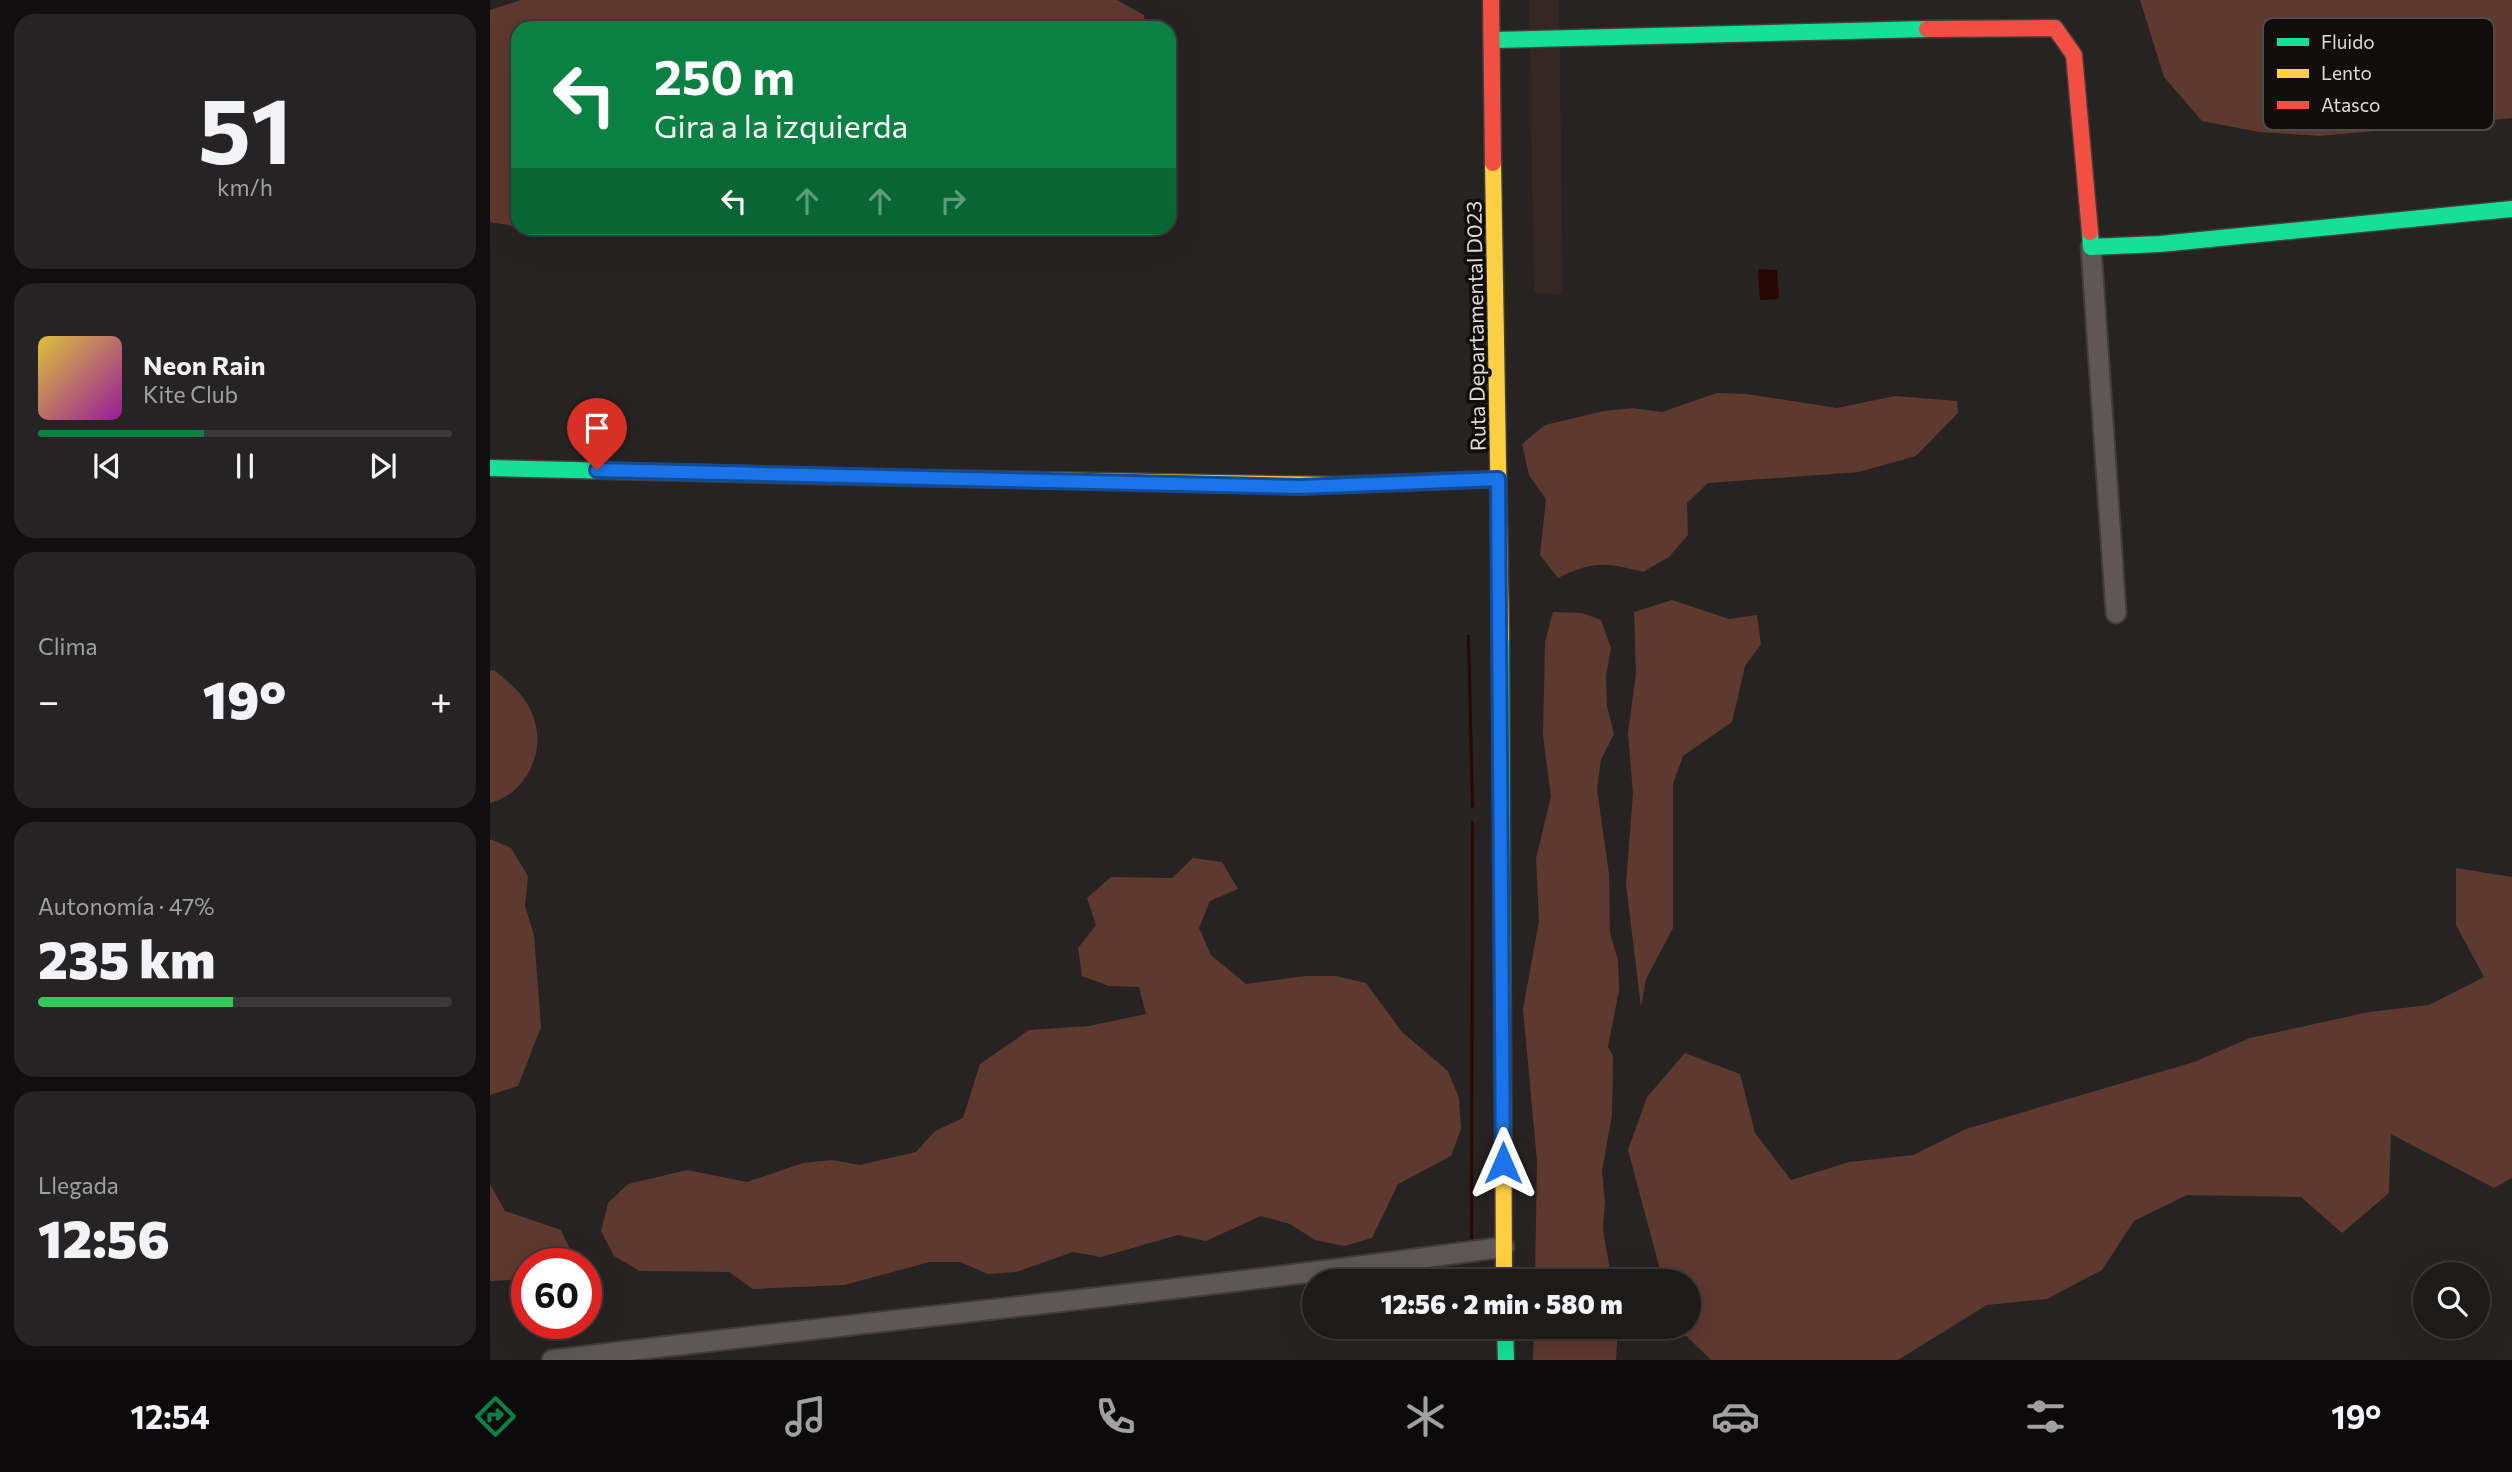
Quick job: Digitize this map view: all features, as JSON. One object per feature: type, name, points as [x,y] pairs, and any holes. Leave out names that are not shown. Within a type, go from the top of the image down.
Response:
[{"type":"street","name":"Ruta Departamental D023","points":[[1491,0],[1504,1269]]},
{"type":"street","points":[[1492,40],[2040,26],[2055,28],[2074,55],[2091,247],[2116,613]]},
{"type":"street","points":[[2091,247],[2160,244],[2512,209]]},
{"type":"street","points":[[490,468],[1300,487],[1498,479]]},
{"type":"street","points":[[552,1360],[872,1321],[1260,1281],[1504,1247]]},
{"type":"street","points":[[1505,1339],[1506,1360]]},
{"type":"shaded area","points":[[521,0],[1117,0],[1144,15],[1145,21],[511,21],[511,226],[490,222],[490,10]]},
{"type":"shaded area","points":[[1529,0],[1559,0],[1563,295],[1534,293]]},
{"type":"shaded area","points":[[2140,0],[2512,0],[2512,118],[2494,120],[2494,18],[2263,18],[2263,130],[2384,130],[2320,136],[2259,132],[2202,121],[2164,77]]},
{"type":"shaded area","points":[[1758,269],[1777,270],[1779,299],[1760,300]]},
{"type":"shaded area","points":[[1717,393],[1747,394],[1837,408],[1895,396],[1957,401],[1958,413],[1916,456],[1859,472],[1708,483],[1687,503],[1688,535],[1669,557],[1643,572],[1619,566],[1599,565],[1581,568],[1558,578],[1540,555],[1546,499],[1529,475],[1522,444],[1545,425],[1604,411],[1633,408],[1662,412]]},
{"type":"shaded area","points":[[1672,600],[1729,619],[1757,615],[1761,644],[1745,666],[1732,722],[1683,756],[1673,784],[1673,928],[1646,979],[1641,1007],[1626,884],[1633,793],[1628,733],[1636,673],[1634,612]]},
{"type":"shaded area","points":[[1553,612],[1582,613],[1601,620],[1611,648],[1606,676],[1607,706],[1614,734],[1601,760],[1597,789],[1609,874],[1610,933],[1618,960],[1619,990],[1608,1047],[1613,1056],[1612,1115],[1602,1171],[1605,1201],[1603,1230],[1610,1269],[1535,1269],[1537,1161],[1523,1009],[1539,921],[1536,858],[1551,797],[1543,736],[1545,642]]},
{"type":"shaded area","points":[[1467,635],[1470,635],[1474,807],[1471,808]]},
{"type":"shaded area","points":[[494,670],[512,685],[526,702],[537,729],[537,743],[535,757],[523,781],[514,791],[490,803],[490,671]]},
{"type":"shaded area","points":[[1471,821],[1474,821],[1473,1239],[1470,1239]]},
{"type":"shaded area","points":[[490,839],[511,848],[528,876],[525,906],[534,935],[541,1027],[518,1086],[490,1095]]},
{"type":"shaded area","points":[[1193,858],[1222,862],[1238,889],[1210,901],[1199,928],[1211,955],[1246,984],[1305,976],[1336,976],[1366,983],[1402,1032],[1448,1071],[1459,1098],[1461,1129],[1451,1156],[1398,1184],[1372,1238],[1344,1246],[1315,1240],[1290,1224],[1261,1216],[1206,1241],[1178,1235],[1101,1257],[1073,1252],[1016,1272],[988,1274],[960,1262],[930,1262],[844,1285],[753,1289],[729,1272],[640,1271],[614,1256],[601,1231],[608,1203],[628,1184],[687,1170],[747,1182],[803,1163],[832,1160],[860,1165],[916,1152],[935,1131],[963,1118],[980,1064],[1029,1030],[1089,1026],[1146,1014],[1139,987],[1109,986],[1082,976],[1078,948],[1096,925],[1087,898],[1111,877],[1172,878]]},
{"type":"shaded area","points":[[2456,868],[2512,877],[2512,1178],[2494,1188],[2391,1134],[2389,1193],[2342,1233],[2301,1197],[2187,1195],[2134,1221],[2102,1270],[2047,1299],[1987,1305],[1898,1360],[1711,1360],[1689,1339],[1701,1339],[1701,1269],[1660,1269],[1628,1150],[1647,1097],[1685,1053],[1740,1074],[1755,1133],[1791,1180],[1849,1162],[1913,1155],[1966,1129],[2194,1062],[2250,1038],[2369,1012],[2429,1005],[2484,977],[2456,925]]},
{"type":"shaded area","points":[[490,1184],[505,1211],[561,1230],[569,1248],[511,1248],[511,1280],[490,1281]]},
{"type":"shaded area","points":[[1534,1339],[1617,1339],[1616,1360],[1533,1360]]},
{"type":"traffic: fast","points":[[1492,40],[1927,29]]},
{"type":"traffic: fast","points":[[2090,232],[2091,247],[2160,244],[2512,209]]},
{"type":"traffic: fast","points":[[490,468],[916,478]]},
{"type":"traffic: fast","points":[[1337,485],[1498,479]]},
{"type":"traffic: fast","points":[[1501,638],[1503,1071]]},
{"type":"traffic: fast","points":[[1505,1339],[1506,1360]]},
{"type":"traffic: slow","points":[[1493,163],[1501,638]]},
{"type":"traffic: slow","points":[[916,478],[1337,485]]},
{"type":"traffic: slow","points":[[1503,1071],[1504,1269]]},
{"type":"traffic: jam","points":[[1491,0],[1493,163]]},
{"type":"traffic: jam","points":[[1927,29],[2055,28],[2074,55],[2090,232]]},
{"type":"route","points":[[597,470],[1300,487],[1498,479],[1503,1163]]}]
